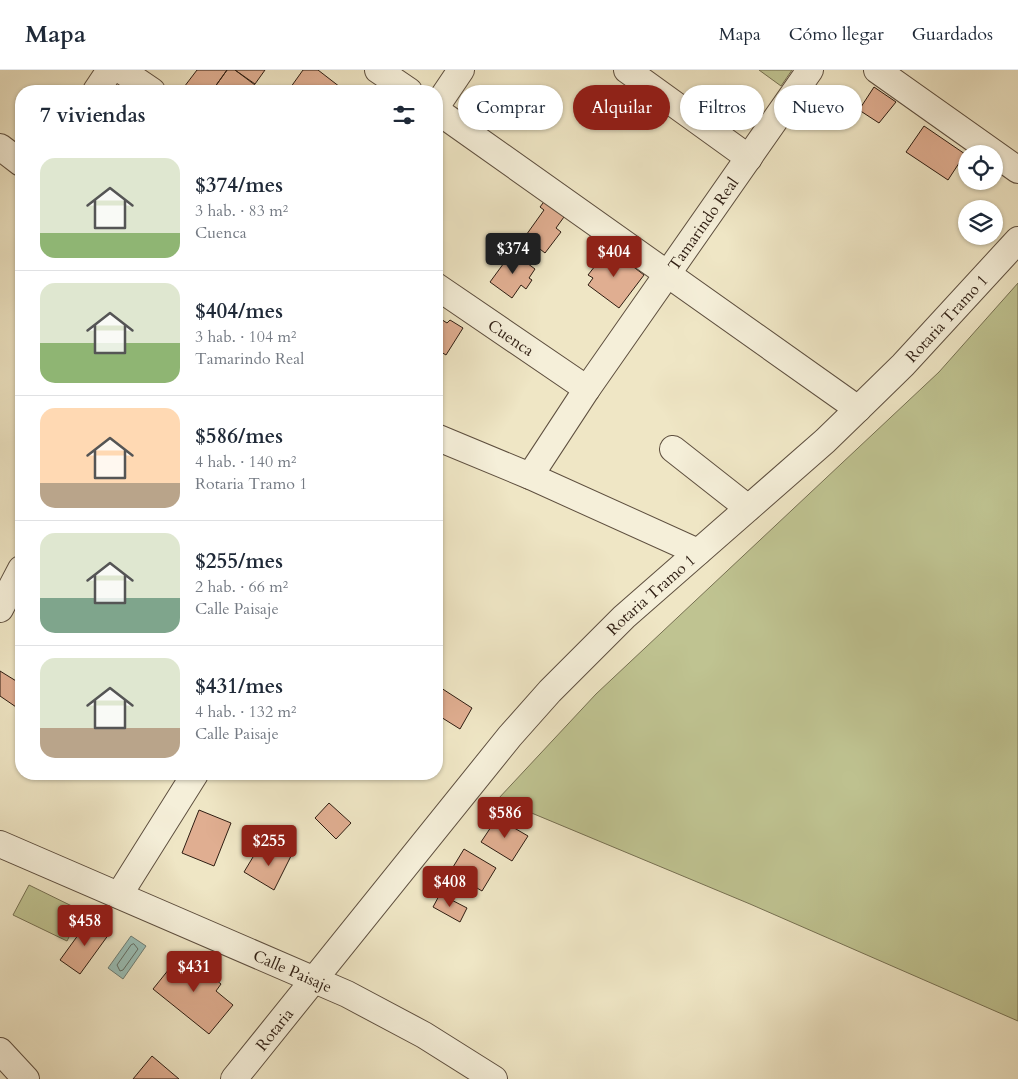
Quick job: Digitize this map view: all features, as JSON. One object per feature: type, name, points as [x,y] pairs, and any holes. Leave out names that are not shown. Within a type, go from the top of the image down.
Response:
[{"type":"street","points":[[100,85],[110,70]]},
{"type":"street","points":[[121,70],[143,85]]},
{"type":"street","points":[[378,70],[400,85]]},
{"type":"street","points":[[443,98],[461,70]]},
{"type":"street","points":[[627,70],[749,158]]},
{"type":"street","name":"Tamarindo Real","points":[[530,476],[587,389],[810,70]]},
{"type":"street","points":[[877,70],[1018,170]]},
{"type":"street","points":[[443,114],[858,409]]},
{"type":"street","points":[[0,147],[15,158]]},
{"type":"street","name":"Rotaria Tramo 1","points":[[315,980],[510,736],[550,691],[624,617],[858,409],[903,365],[1018,240]]},
{"type":"street","name":"Cuenca","points":[[443,291],[587,389]]},
{"type":"street","points":[[443,441],[530,476],[698,552]]},
{"type":"street","points":[[674,449],[748,508]]},
{"type":"street","points":[[0,610],[15,581]]},
{"type":"street","points":[[119,895],[191,780]]},
{"type":"street","name":"Calle Paisaje","points":[[0,844],[315,980],[396,1019],[494,1079]]},
{"type":"street","name":"Rotaria","points":[[234,1079],[315,980]]},
{"type":"street","points":[[0,1051],[26,1079]]},
{"type":"green space","points":[[759,70],[792,70],[782,85]]},
{"type":"green space","points":[[1018,283],[1018,1021],[750,904],[498,799],[596,694],[939,372]]},
{"type":"green space","points":[[29,885],[82,911],[67,941],[13,915]]},
{"type":"water","points":[[131,936],[146,946],[123,979],[108,968]]},
{"type":"building","points":[[197,70],[227,70],[216,85],[186,85]]},
{"type":"building","points":[[227,70],[235,70],[255,85],[216,85]]},
{"type":"building","points":[[235,70],[265,70],[255,84]]},
{"type":"building","points":[[303,70],[318,70],[337,85],[292,85]]},
{"type":"building","points":[[874,87],[896,102],[879,123],[862,112],[862,105]]},
{"type":"building","points":[[924,126],[958,149],[958,165],[948,180],[906,152]]},
{"type":"building","points":[[549,195],[569,210],[556,228],[561,232],[545,253],[536,246],[530,255],[514,244],[520,235],[524,238],[544,210],[540,207]]},
{"type":"building","points":[[609,248],[644,275],[619,308],[588,285],[593,278],[588,275]]},
{"type":"building","points":[[512,252],[535,269],[529,278],[532,280],[526,289],[521,285],[512,298],[490,282]]},
{"type":"building","points":[[443,320],[447,323],[450,320],[463,328],[446,355],[443,353]]},
{"type":"building","points":[[0,671],[15,680],[15,706],[0,696]]},
{"type":"building","points":[[443,689],[472,708],[460,729],[443,718]]},
{"type":"building","points":[[329,803],[351,823],[336,839],[315,818]]},
{"type":"building","points":[[199,810],[231,823],[214,866],[182,853]]},
{"type":"building","points":[[497,818],[528,836],[512,861],[481,842]]},
{"type":"building","points":[[275,846],[291,856],[274,890],[244,872],[256,852],[267,859]]},
{"type":"building","points":[[464,849],[496,868],[482,891],[450,872]]},
{"type":"building","points":[[440,894],[467,908],[460,922],[433,907]]},
{"type":"building","points":[[89,920],[109,934],[80,974],[60,960]]},
{"type":"building","points":[[182,953],[221,984],[216,991],[233,1005],[209,1034],[153,989]]},
{"type":"building","points":[[152,1056],[179,1079],[133,1079]]}]
